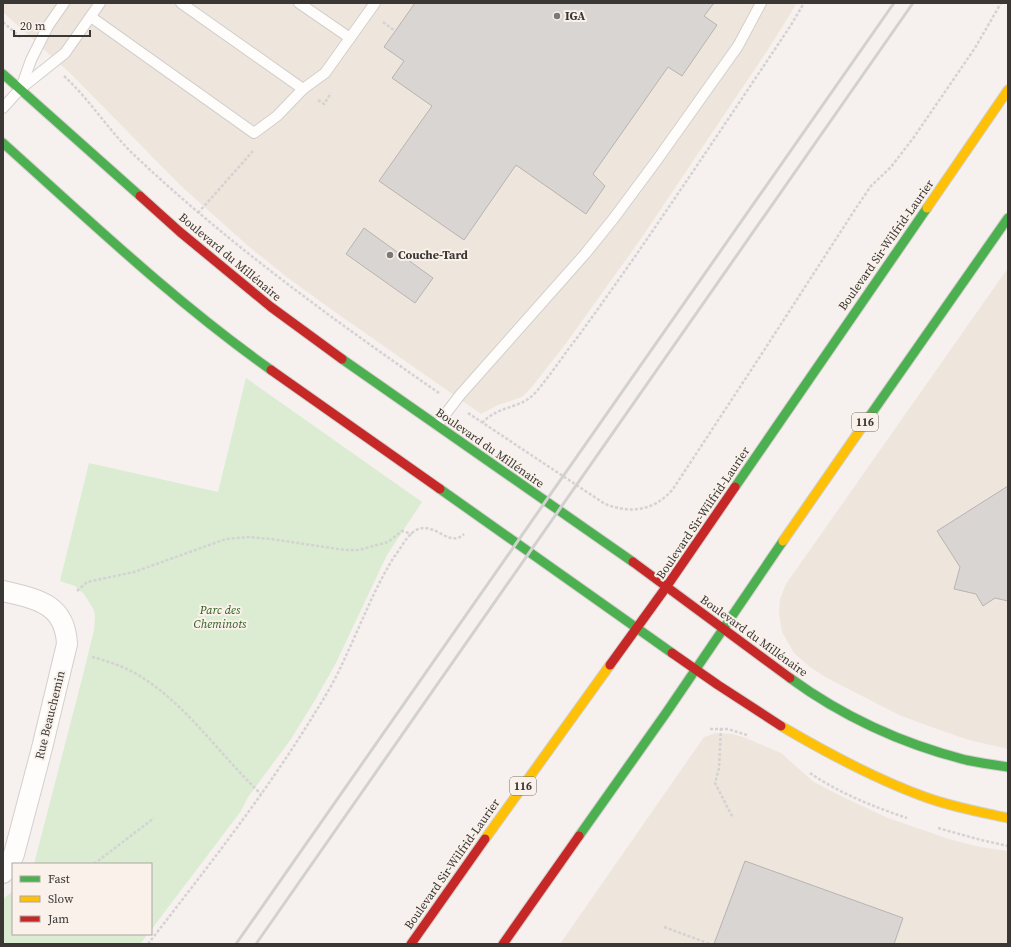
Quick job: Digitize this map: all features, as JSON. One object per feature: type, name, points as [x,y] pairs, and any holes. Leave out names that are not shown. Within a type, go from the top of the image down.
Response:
[{"type":"street","name":"Boulevard du Millénaire","points":[[3,74],[145,202],[236,279],[321,344],[667,586],[766,661],[820,699],[875,728],[931,750],[967,760],[1008,767]]},
{"type":"street","name":"Boulevard Sir-Wilfrid-Laurier","points":[[411,944],[516,795],[637,629],[1008,90]]},
{"type":"street","points":[[3,143],[169,291],[217,330],[637,629],[756,711],[829,754],[861,770],[927,797],[960,807],[1008,818]]},
{"type":"street","name":"116","points":[[503,944],[666,713],[818,490],[1008,218]]},
{"type":"street","name":"Rue Beauchemin","points":[[3,591],[33,598],[47,604],[62,621],[65,628],[67,644],[42,748],[14,854],[8,868],[3,873]]},
{"type":"lane","points":[[20,89],[31,60],[45,32],[64,3]]},
{"type":"lane","points":[[3,108],[20,89],[65,53],[100,3]]},
{"type":"lane","points":[[181,3],[303,89]]},
{"type":"lane","points":[[300,3],[350,38]]},
{"type":"lane","points":[[91,16],[254,133],[277,116],[303,89],[325,73],[375,3]]},
{"type":"lane","points":[[437,425],[460,395],[585,254],[614,218],[738,46],[761,3]]},
{"type":"path","points":[[482,423],[487,417],[497,410],[516,405],[526,400],[536,392],[557,365],[585,328],[664,214],[804,3]]},
{"type":"path","name":"Boulevard du Millénaire","points":[[471,415],[523,451],[605,504],[628,510],[642,509],[655,505],[665,498],[761,355],[856,208],[871,186],[891,167],[914,137],[975,48],[1001,3]]},
{"type":"path","points":[[381,21],[395,31]]},
{"type":"path","points":[[3,22],[23,40]]},
{"type":"path","name":"Boulevard du Millénaire","points":[[69,80],[131,152],[259,263],[307,299],[437,391]]},
{"type":"path","points":[[148,944],[261,794],[316,711],[345,659],[382,579],[400,548],[412,534],[422,528],[434,529],[446,537],[454,539],[461,536],[467,530]]},
{"type":"path","points":[[77,591],[87,582],[134,572],[226,539],[249,537],[345,550],[359,550],[388,542],[402,532],[412,534]]},
{"type":"path","points":[[92,656],[138,675],[163,693],[196,723],[240,773],[261,794]]},
{"type":"path","points":[[710,728],[721,728],[750,736]]},
{"type":"path","points":[[721,728],[720,768],[716,783],[733,818]]},
{"type":"path","points":[[95,863],[154,818]]},
{"type":"path","points":[[664,927],[710,944]]},
{"type":"shaded area","points":[[3,3],[797,3],[769,48],[640,240],[567,342],[531,388],[522,397],[498,405],[481,414],[335,312],[288,278],[247,245],[181,186],[72,75],[3,12]]},
{"type":"shaded area","points":[[1008,268],[1008,749],[969,740],[899,715],[827,678],[810,667],[794,653],[782,632],[779,613],[780,599],[786,584]]},
{"type":"shaded area","points":[[716,733],[732,734],[743,737],[781,753],[814,782],[888,818],[949,839],[980,847],[1008,851],[1008,944],[560,944],[704,737]]},
{"type":"green space","name":"Parc des Cheminots","points":[[246,378],[422,502],[387,555],[335,665],[291,739],[248,797],[241,811],[152,929],[152,863],[34,863],[94,630],[94,610],[84,594],[75,586],[60,581],[89,463],[218,492]]},
{"type":"green space","points":[[12,892],[12,935],[147,935],[140,944],[3,944],[3,899]]},
{"type":"building","points":[[415,3],[714,3],[704,16],[717,25],[682,76],[668,67],[593,174],[605,186],[586,214],[516,165],[464,240],[379,181],[432,106],[392,78],[404,61],[384,47]]},
{"type":"building","points":[[364,228],[433,278],[415,303],[346,254]]},
{"type":"building","points":[[1008,486],[1008,601],[995,598],[983,606],[976,594],[954,589],[960,567],[937,531]]},
{"type":"building","points":[[745,861],[903,918],[894,944],[714,944]]},
{"type":"railway","points":[[236,944],[894,3]]},
{"type":"railway","points":[[256,944],[913,3]]},
{"type":"traffic: fast","points":[[3,74],[140,196]]},
{"type":"traffic: fast","points":[[3,143],[167,289],[235,344],[271,370]]},
{"type":"traffic: fast","points":[[735,487],[927,208]]},
{"type":"traffic: fast","points":[[869,417],[1008,218]]},
{"type":"traffic: fast","points":[[342,359],[633,562]]},
{"type":"traffic: fast","points":[[440,489],[672,653]]},
{"type":"traffic: fast","points":[[579,836],[666,713],[783,541]]},
{"type":"traffic: fast","points":[[790,678],[831,705],[896,737],[919,746],[966,760],[1008,767]]},
{"type":"traffic: slow","points":[[927,208],[1008,90]]},
{"type":"traffic: slow","points":[[783,541],[869,417]]},
{"type":"traffic: slow","points":[[485,839],[610,665]]},
{"type":"traffic: slow","points":[[781,726],[852,765],[906,790],[945,804],[1008,818]]},
{"type":"traffic: jam","points":[[140,196],[180,232],[271,307],[342,359]]},
{"type":"traffic: jam","points":[[271,370],[440,489]]},
{"type":"traffic: jam","points":[[610,665],[667,586],[735,487]]},
{"type":"traffic: jam","points":[[633,562],[790,678]]},
{"type":"traffic: jam","points":[[672,653],[781,726]]},
{"type":"traffic: jam","points":[[503,944],[579,836]]},
{"type":"traffic: jam","points":[[411,944],[485,839]]},
{"type":"place","name":"IGA","points":[[557,16]]},
{"type":"place","name":"Couche-Tard","points":[[390,255]]}]
